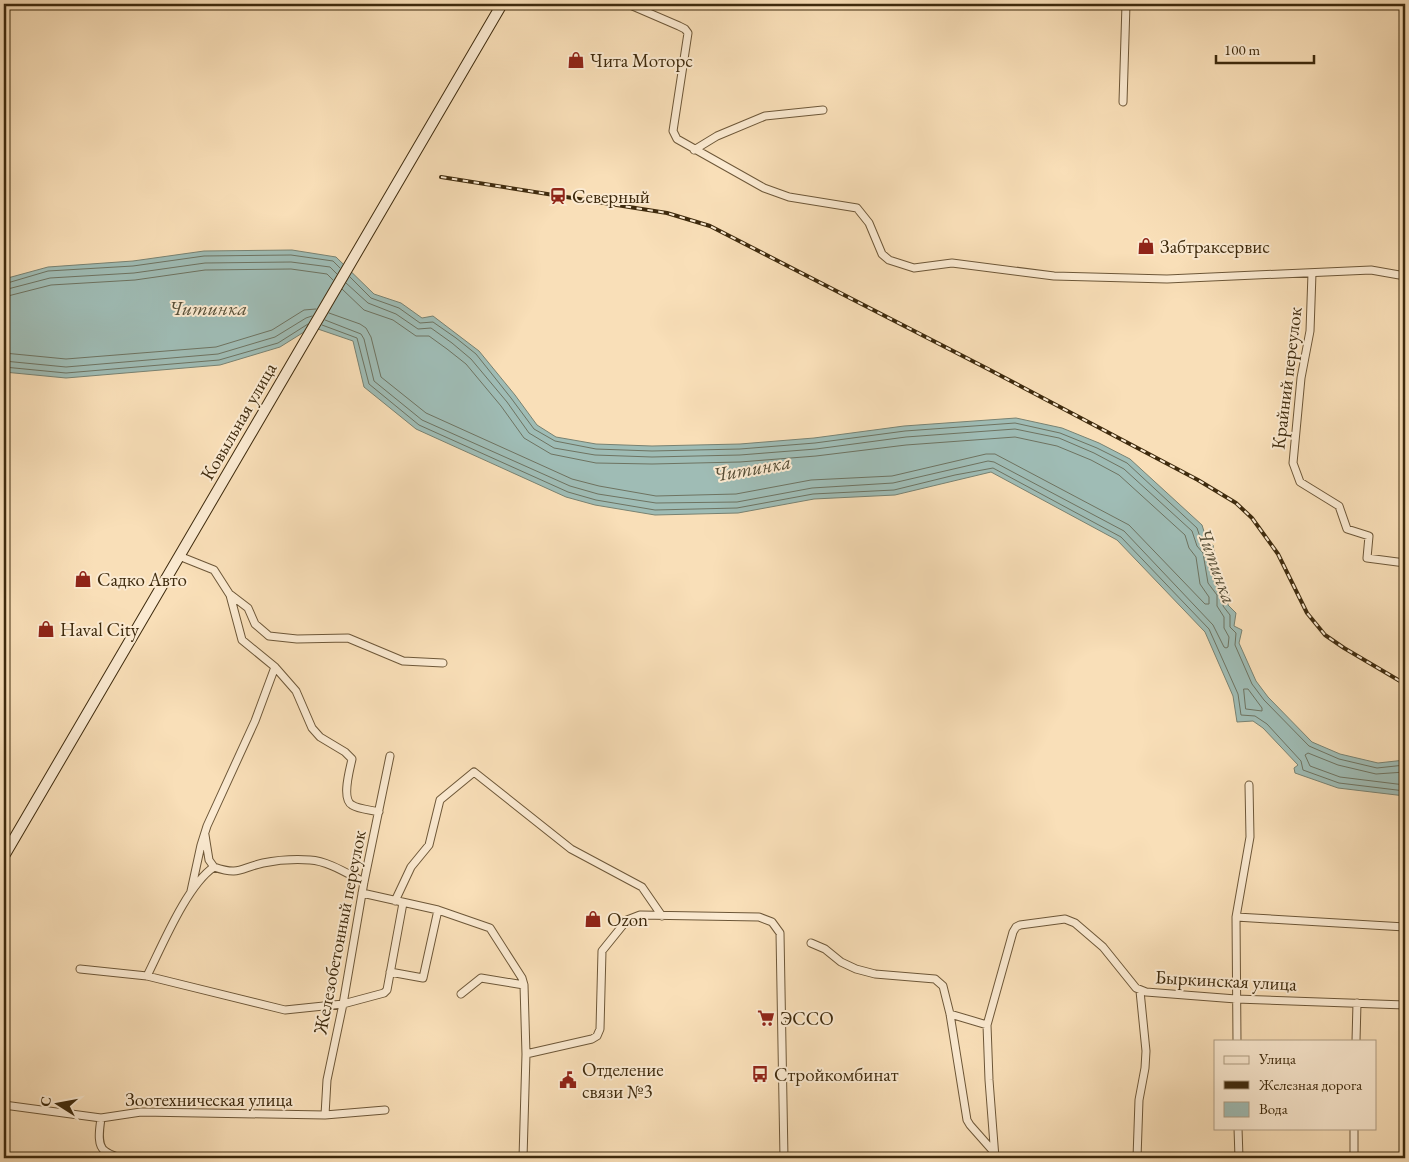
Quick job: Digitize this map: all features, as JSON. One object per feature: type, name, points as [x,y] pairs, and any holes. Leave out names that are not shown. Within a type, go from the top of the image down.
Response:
[{"type":"main road","name":"Ковыльная улица","points":[[4,856],[502,4]]},
{"type":"street","points":[[628,4],[679,26],[685,29],[688,34],[673,131],[677,139],[764,188],[789,197],[857,208],[869,223],[882,254],[889,260],[914,268],[952,263],[1054,276],[1167,279],[1371,270],[1405,276]]},
{"type":"street","points":[[1123,102],[1126,4]]},
{"type":"street","points":[[694,150],[717,136],[765,116],[823,110]]},
{"type":"street","name":"Крайний переулок","points":[[1312,272],[1310,331],[1301,378],[1293,463],[1300,482],[1339,506],[1347,529],[1369,536],[1367,558],[1405,563]]},
{"type":"street","points":[[179,556],[214,570],[230,595],[242,640],[275,667],[296,691],[312,728],[320,737],[345,752],[352,759],[346,795],[348,801],[352,805],[379,812]]},
{"type":"street","points":[[230,595],[248,608],[255,624],[269,636],[297,640],[348,638],[402,661],[443,663]]},
{"type":"street","points":[[191,891],[205,832],[255,721],[275,667]]},
{"type":"street","name":"Железобетонный переулок","points":[[325,1115],[327,1080],[390,756]]},
{"type":"street","points":[[395,901],[411,867],[428,845],[440,800],[474,772],[571,849],[642,887],[662,916]]},
{"type":"street","points":[[1236,1040],[1236,917],[1250,837],[1249,785]]},
{"type":"street","points":[[205,832],[209,860],[214,867],[226,871],[239,872],[255,865],[270,862],[312,860],[364,882]]},
{"type":"street","points":[[147,976],[191,891],[208,871],[214,867]]},
{"type":"street","points":[[362,893],[438,910],[490,928],[522,978],[524,984],[526,1054],[523,1158]]},
{"type":"street","points":[[80,969],[147,976],[285,1010],[343,1004],[384,993],[387,990],[403,903]]},
{"type":"street","points":[[390,972],[423,978],[438,910]]},
{"type":"street","points":[[526,1054],[592,1039],[597,1036],[600,1029],[602,951],[627,920],[640,915],[759,918],[772,922],[780,933],[784,1158]]},
{"type":"street","points":[[1236,917],[1405,927]]},
{"type":"street","name":"Быркинская улица","points":[[987,1025],[1016,927],[1065,919],[1075,923],[1103,947],[1136,988],[1140,990],[1236,999],[1405,1005]]},
{"type":"street","points":[[811,943],[825,949],[840,962],[866,972],[936,979],[943,986],[950,1014],[967,1120],[994,1154]]},
{"type":"street","points":[[461,994],[481,978],[524,984]]},
{"type":"street","points":[[1137,1158],[1139,1100],[1146,1051],[1140,990]]},
{"type":"street","points":[[1356,1040],[1357,1003]]},
{"type":"street","points":[[950,1014],[987,1025],[994,1154]]},
{"type":"street","name":"Зоотехническая улица","points":[[4,1105],[101,1118],[141,1112],[325,1115],[385,1110]]},
{"type":"street","points":[[101,1118],[99,1133],[101,1148],[120,1158]]},
{"type":"street","points":[[1238,1130],[1239,1158]]},
{"type":"street","points":[[1354,1130],[1354,1158]]},
{"type":"water","name":"Читинка","points":[[292,250],[336,257],[374,294],[401,303],[422,318],[433,316],[479,351],[537,425],[556,437],[596,444],[652,446],[740,444],[814,438],[904,426],[1016,418],[1062,428],[1099,443],[1130,459],[1202,525],[1207,541],[1213,545],[1218,579],[1229,592],[1228,605],[1236,613],[1234,626],[1242,630],[1239,643],[1256,681],[1268,697],[1312,742],[1340,754],[1378,763],[1405,760],[1405,796],[1338,788],[1295,773],[1294,768],[1298,765],[1263,728],[1253,721],[1237,722],[1233,696],[1205,632],[1117,540],[991,472],[895,495],[814,499],[738,513],[655,515],[595,505],[566,497],[416,429],[364,387],[353,341],[312,327],[280,347],[220,365],[66,378],[4,372],[4,279],[48,267],[133,261],[204,251]]},
{"type":"railway","points":[[441,177],[667,213],[710,226],[988,369],[1198,480],[1236,503],[1252,518],[1278,554],[1307,613],[1325,635],[1405,684]]},
{"type":"place","name":"Чита Моторс","points":[[576,60]]},
{"type":"place","name":"Северный","points":[[558,196]]},
{"type":"place","name":"Забтраксервис","points":[[1146,246]]},
{"type":"place","name":"Садко Авто","points":[[83,579]]},
{"type":"place","name":"Haval Сity","points":[[46,629]]},
{"type":"place","name":"Ozon","points":[[593,919]]},
{"type":"place","name":"ЭССО","points":[[766,1018]]},
{"type":"place","name":"Стройкомбинат","points":[[760,1074]]},
{"type":"place","name":"Отделение связи №3","points":[[568,1080]]}]
